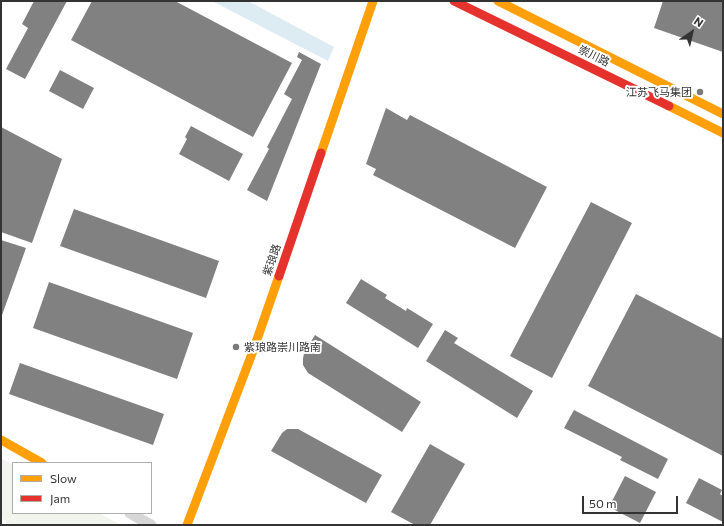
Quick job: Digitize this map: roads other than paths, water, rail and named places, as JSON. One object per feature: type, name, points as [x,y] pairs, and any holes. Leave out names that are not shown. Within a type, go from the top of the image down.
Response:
[{"type":"street","name":"紫琅路","points":[[188,525],[247,366],[254,351],[373,1]]},
{"type":"street","name":"崇川路","points":[[454,1],[723,133]]},
{"type":"street","name":"崇川路","points":[[498,1],[723,114]]},
{"type":"street","points":[[1,440],[40,462]]},
{"type":"street","points":[[132,514],[151,525]]},
{"type":"place","name":"江苏飞马集团","points":[[700,92]]},
{"type":"place","name":"紫琅路崇川路南","points":[[236,347]]}]
